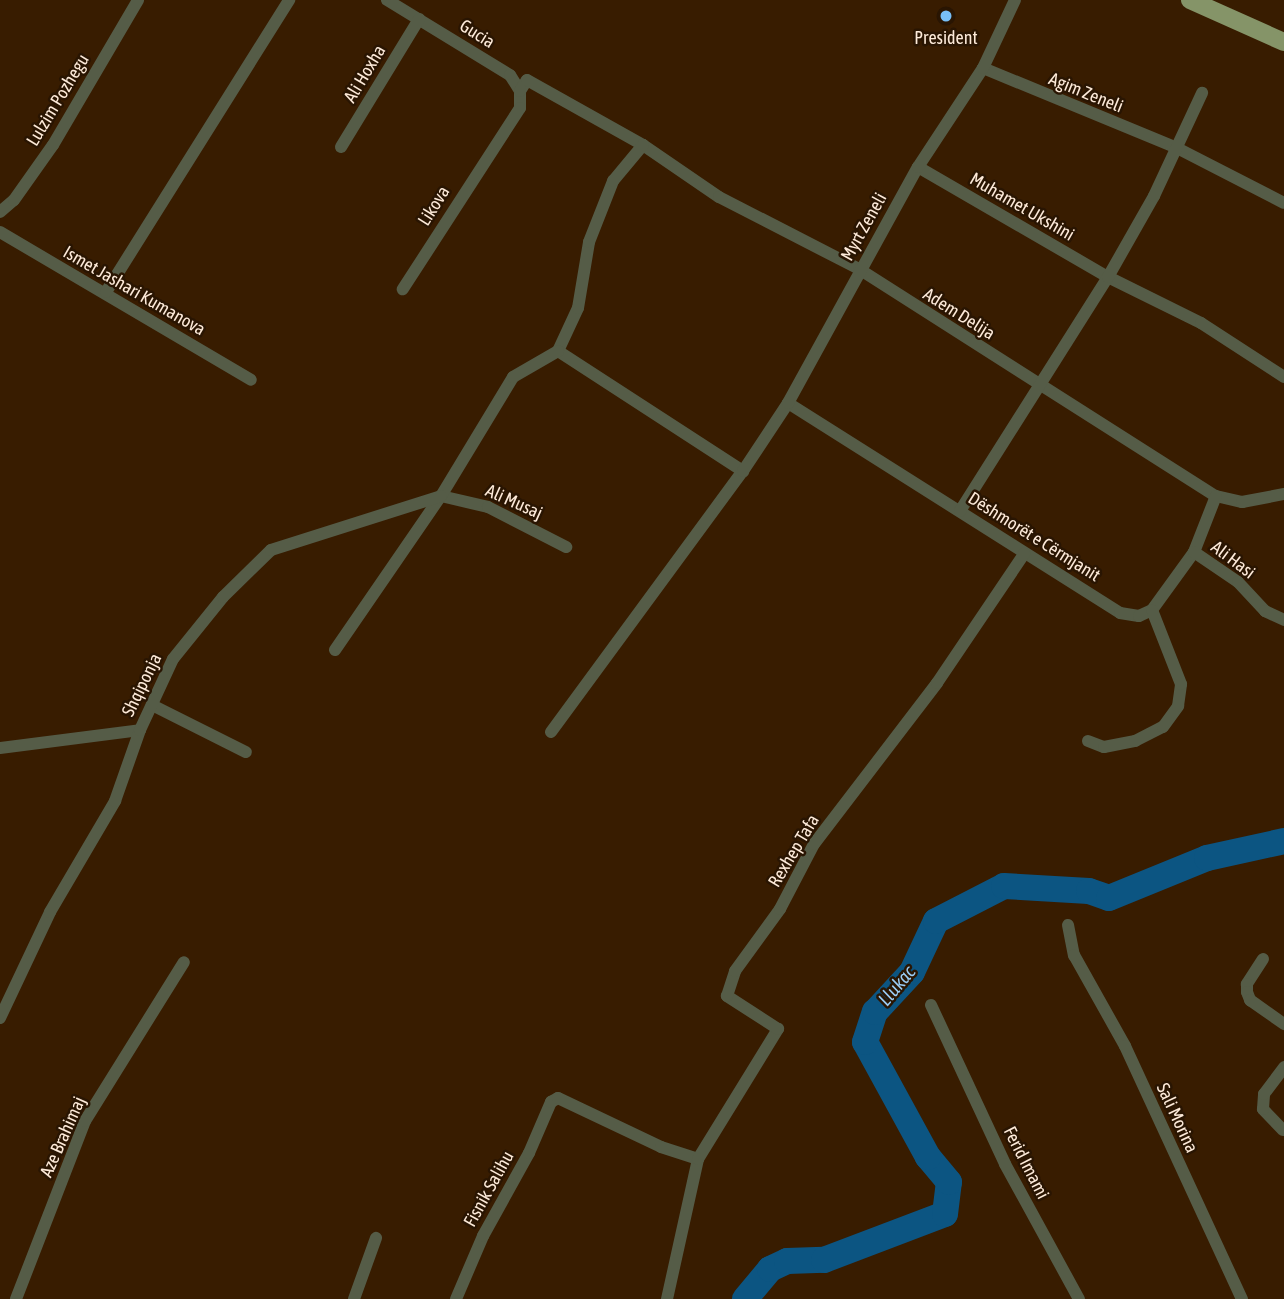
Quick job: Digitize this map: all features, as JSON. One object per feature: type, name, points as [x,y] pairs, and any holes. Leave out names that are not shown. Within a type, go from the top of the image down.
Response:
[{"type":"main road","points":[[1190,0],[1284,43]]},
{"type":"street","name":"Lulzim Pozhegu","points":[[0,212],[14,200],[52,145],[138,0]]},
{"type":"street","points":[[106,292],[289,0]]},
{"type":"street","name":"Gucia","points":[[387,0],[510,75],[520,91]]},
{"type":"street","name":"Myrt Zeneli","points":[[551,732],[743,471],[788,403],[842,311],[859,269],[918,167],[983,68],[1015,0]]},
{"type":"street","name":"Ali Hoxha","points":[[341,147],[419,19]]},
{"type":"street","name":"Agim Zeneli","points":[[983,68],[1177,148],[1284,203]]},
{"type":"street","name":"Adem Delija","points":[[520,91],[527,80],[643,145],[719,197],[859,269],[1042,388],[1169,462],[1216,496]]},
{"type":"street","name":"Likova","points":[[403,289],[495,142],[520,108],[520,91]]},
{"type":"street","points":[[960,511],[1042,388],[1108,278],[1177,148],[1202,93]]},
{"type":"street","points":[[335,650],[441,496],[513,377],[558,351],[578,308],[589,242],[612,181],[643,145]]},
{"type":"street","name":"Muhamet Ukshini","points":[[918,167],[1108,278],[1201,323],[1284,377]]},
{"type":"street","name":"Ismet Jashari Kumanova","points":[[0,232],[106,292],[251,380]]},
{"type":"street","points":[[558,351],[743,471]]},
{"type":"street","name":"Dëshmorët e Cërmjanit","points":[[788,403],[960,511],[1024,555],[1120,613],[1139,615],[1152,610]]},
{"type":"street","points":[[1088,741],[1104,747],[1135,741],[1163,727],[1178,706],[1181,684],[1152,610],[1194,552],[1216,496],[1242,502],[1284,494]]},
{"type":"street","name":"Ali Musaj","points":[[441,496],[488,507],[566,547]]},
{"type":"street","name":"Shqiponja","points":[[0,1018],[50,912],[115,801],[140,730],[173,659],[223,597],[271,550],[441,496]]},
{"type":"street","name":"Ali Hasi","points":[[1194,552],[1238,582],[1265,611],[1284,620]]},
{"type":"street","name":"Rexhep Tafa","points":[[667,1299],[698,1159],[778,1028],[727,996],[734,971],[780,909],[814,844],[937,683],[1024,555]]},
{"type":"street","points":[[152,705],[246,752]]},
{"type":"street","points":[[0,748],[140,730]]},
{"type":"street","name":"Sali Morina","points":[[1068,925],[1074,955],[1125,1046],[1242,1299]]},
{"type":"street","points":[[1263,959],[1247,984],[1247,992],[1250,1000],[1284,1024]]},
{"type":"street","name":"Aze Brahimaj","points":[[16,1299],[85,1121],[184,962]]},
{"type":"street","name":"Ferid Imami","points":[[931,1005],[945,1042],[1079,1299]]},
{"type":"street","points":[[1283,1130],[1263,1110],[1264,1094],[1284,1067]]},
{"type":"street","name":"Fisnik Salihu","points":[[456,1299],[483,1236],[529,1153],[551,1102],[558,1098],[661,1147],[698,1159]]},
{"type":"street","points":[[355,1299],[376,1238]]},
{"type":"waterway","name":"Llukac","points":[[745,1299],[770,1269],[787,1261],[824,1260],[945,1214],[949,1182],[928,1157],[865,1042],[875,1012],[912,972],[936,921],[1004,886],[1089,891],[1109,898],[1207,858],[1284,841]]},
{"type":"place","name":"President","points":[[946,16]]}]
